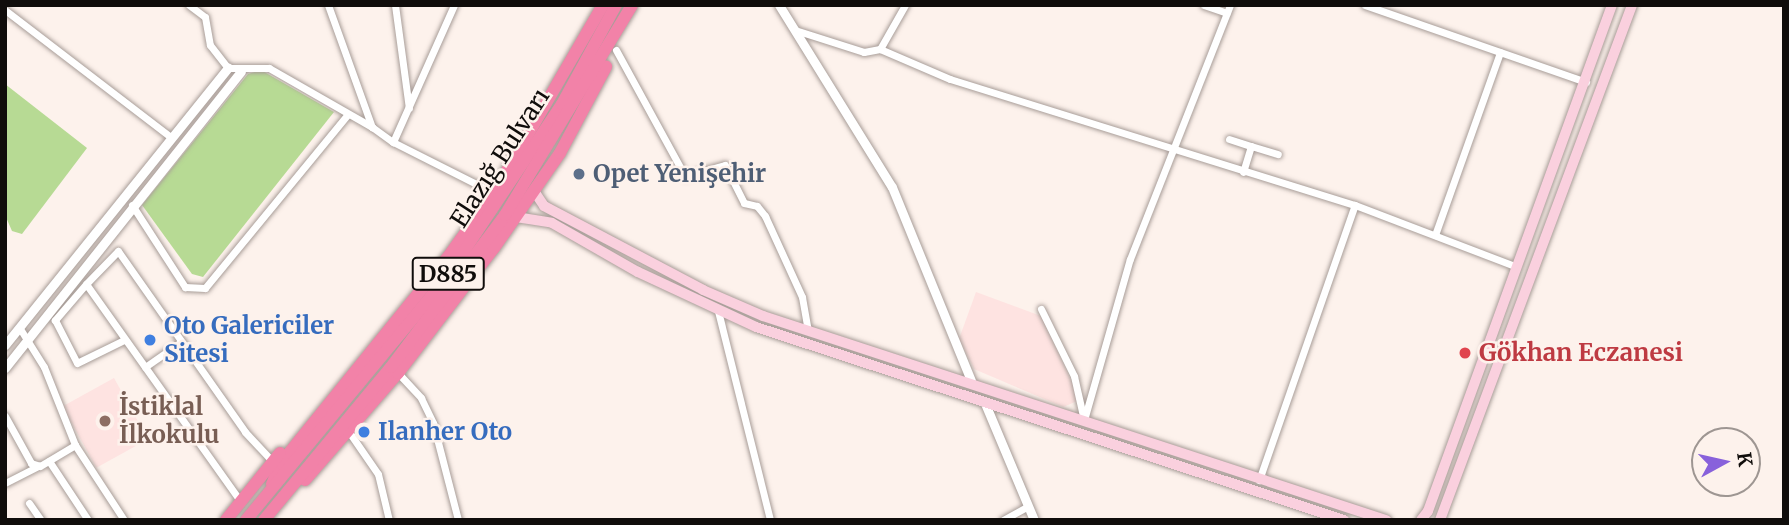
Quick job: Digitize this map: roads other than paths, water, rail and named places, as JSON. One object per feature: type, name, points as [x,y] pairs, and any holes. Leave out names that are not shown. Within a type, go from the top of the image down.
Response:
[{"type":"highway","points":[[266,497],[281,463],[449,257],[494,193],[603,5]]},
{"type":"highway","name":"Elazığ Bulvarı","points":[[246,520],[461,256],[562,104],[616,5]]},
{"type":"highway","name":"Elazığ Bulvarı","points":[[264,520],[391,367],[505,215],[632,5]]},
{"type":"highway","points":[[280,501],[320,467],[398,373],[516,217],[534,191],[640,5]]},
{"type":"highway","points":[[226,520],[286,445],[307,431]]},
{"type":"main road","points":[[1420,520],[1428,511],[1612,5]]},
{"type":"main road","points":[[1440,520],[1632,5]]},
{"type":"main road","points":[[534,191],[544,206],[703,290],[807,330],[1386,520]]},
{"type":"main road","points":[[516,217],[552,223],[718,311],[1344,520]]},
{"type":"street","points":[[188,5],[205,18],[209,45],[228,68],[241,71],[269,68],[372,127],[393,142],[494,193]]},
{"type":"street","points":[[328,5],[372,127]]},
{"type":"street","points":[[395,5],[409,108]]},
{"type":"street","points":[[393,142],[454,5]]},
{"type":"street","points":[[779,5],[892,187],[971,382]]},
{"type":"street","points":[[880,49],[905,5]]},
{"type":"street","points":[[1084,420],[1130,259],[1228,9],[1204,5]]},
{"type":"street","points":[[1365,5],[1586,82]]},
{"type":"street","points":[[5,10],[172,138]]},
{"type":"street","points":[[793,29],[864,52],[880,49],[950,79],[1174,152],[1355,205],[1517,267]]},
{"type":"street","points":[[615,50],[685,176],[725,165],[744,203],[757,206],[765,216],[802,296],[807,330]]},
{"type":"street","points":[[1435,235],[1500,52]]},
{"type":"street","points":[[5,345],[228,68]]},
{"type":"street","points":[[5,368],[241,71]]},
{"type":"street","points":[[132,205],[185,288],[205,288],[347,115]]},
{"type":"street","points":[[1229,139],[1278,154]]},
{"type":"street","points":[[1243,172],[1251,146]]},
{"type":"street","points":[[1259,480],[1355,205]]},
{"type":"street","points":[[124,340],[77,363],[55,320],[118,251],[245,432],[273,462]]},
{"type":"street","points":[[86,284],[241,502]]},
{"type":"street","points":[[1041,309],[1074,376],[1084,420]]},
{"type":"street","points":[[718,311],[770,520]]},
{"type":"street","points":[[19,327],[44,367],[75,444],[124,520]]},
{"type":"street","points":[[145,367],[181,342]]},
{"type":"street","points":[[398,373],[421,398],[433,423],[458,520]]},
{"type":"street","points":[[984,401],[1034,520]]},
{"type":"street","points":[[5,416],[24,456],[40,466]]},
{"type":"street","points":[[349,432],[378,474],[389,520]]},
{"type":"street","points":[[5,482],[40,466],[75,444]]},
{"type":"street","points":[[49,461],[88,520]]},
{"type":"street","points":[[29,503],[41,520]]},
{"type":"street","points":[[1003,520],[1028,506]]},
{"type":"place","name":"Opet Yenişehir","points":[[579,174]]},
{"type":"place","name":"Oto Galericiler Sitesi","points":[[150,340]]},
{"type":"place","name":"Gökhan Eczanesi","points":[[1465,353]]},
{"type":"place","name":"İstiklal İlkokulu","points":[[105,421]]},
{"type":"place","name":"Ilanher Oto","points":[[364,432]]}]
